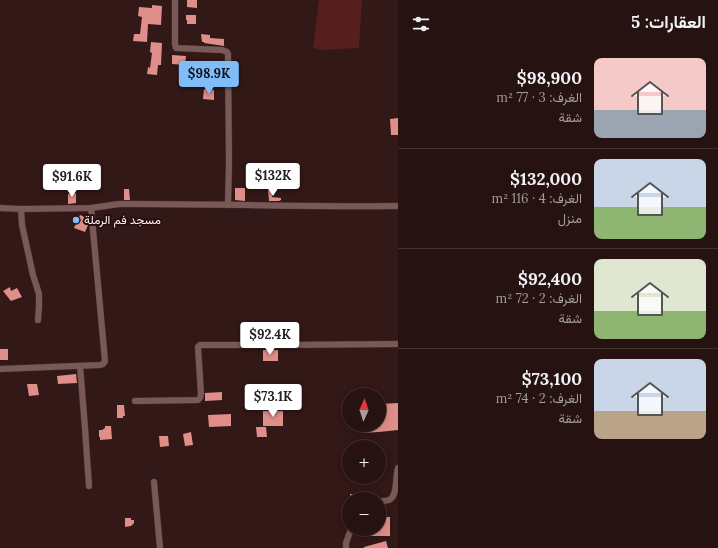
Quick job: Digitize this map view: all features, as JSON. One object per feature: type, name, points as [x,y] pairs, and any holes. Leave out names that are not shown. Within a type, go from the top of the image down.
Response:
[{"type":"street","points":[[175,0],[176,48],[222,50],[228,54],[228,205]]},
{"type":"street","points":[[0,208],[91,208],[120,204],[398,206]]},
{"type":"street","points":[[0,369],[100,365],[105,361],[91,208]]},
{"type":"street","points":[[20,209],[33,275],[39,294],[40,306],[38,320]]},
{"type":"street","points":[[135,401],[198,400],[201,394],[198,347],[200,344],[398,344]]},
{"type":"street","points":[[80,366],[89,486]]},
{"type":"street","points":[[386,501],[390,500],[395,493],[396,473],[398,468]]},
{"type":"street","points":[[154,482],[160,548]]},
{"type":"street","points":[[346,548],[348,536]]},
{"type":"shaded area","points":[[319,0],[362,0],[359,48],[322,50],[313,48]]},
{"type":"building","points":[[187,0],[197,0],[197,8],[187,7]]},
{"type":"building","points":[[152,5],[162,6],[161,25],[148,24],[147,42],[133,41],[134,34],[140,34],[142,17],[138,16],[139,7],[152,8]]},
{"type":"building","points":[[186,15],[196,15],[196,24],[187,24]]},
{"type":"building","points":[[201,34],[210,35],[210,38],[224,39],[224,46],[202,42]]},
{"type":"building","points":[[151,42],[162,43],[161,65],[158,65],[157,75],[147,74],[148,67],[150,68],[152,53],[150,52]]},
{"type":"building","points":[[172,55],[186,56],[185,65],[172,64]]},
{"type":"building","points":[[204,89],[214,90],[214,100],[203,99]]},
{"type":"building","points":[[398,118],[398,135],[391,135],[390,119]]},
{"type":"building","points":[[235,188],[245,188],[245,201],[235,200]]},
{"type":"building","points":[[124,189],[129,189],[130,200],[124,200]]},
{"type":"building","points":[[272,189],[272,197],[281,198],[281,200],[269,201],[268,190]]},
{"type":"building","points":[[76,193],[76,203],[68,204],[68,194]]},
{"type":"building","points":[[80,215],[87,218],[88,225],[85,232],[74,228]]},
{"type":"building","points":[[10,287],[11,291],[17,288],[22,297],[11,301],[3,291]]},
{"type":"building","points":[[0,349],[8,349],[8,360],[0,360]]},
{"type":"building","points":[[263,350],[278,350],[278,361],[263,361]]},
{"type":"building","points":[[76,374],[77,383],[58,384],[57,376]]},
{"type":"building","points":[[27,384],[37,384],[39,395],[29,396]]},
{"type":"building","points":[[222,392],[222,400],[205,401],[205,393]]},
{"type":"building","points":[[398,403],[398,430],[386,431],[386,404]]},
{"type":"building","points":[[117,405],[124,405],[125,416],[123,416],[123,418],[117,418]]},
{"type":"building","points":[[263,411],[283,411],[283,426],[263,426]]},
{"type":"building","points":[[231,414],[231,426],[209,427],[208,415]]},
{"type":"building","points":[[105,426],[111,426],[112,439],[100,440],[99,430],[105,428]]},
{"type":"building","points":[[256,427],[266,427],[267,437],[257,437]]},
{"type":"building","points":[[191,432],[193,445],[185,446],[183,434]]},
{"type":"building","points":[[159,436],[168,436],[169,446],[160,447]]},
{"type":"building","points":[[386,517],[390,517],[390,536],[386,536]]},
{"type":"building","points":[[125,518],[131,518],[131,520],[134,520],[134,523],[131,526],[125,527]]},
{"type":"building","points":[[386,541],[388,548],[364,548],[364,547]]},
{"type":"place","name":"مسجد فم الرملة","points":[[76,220]]}]
